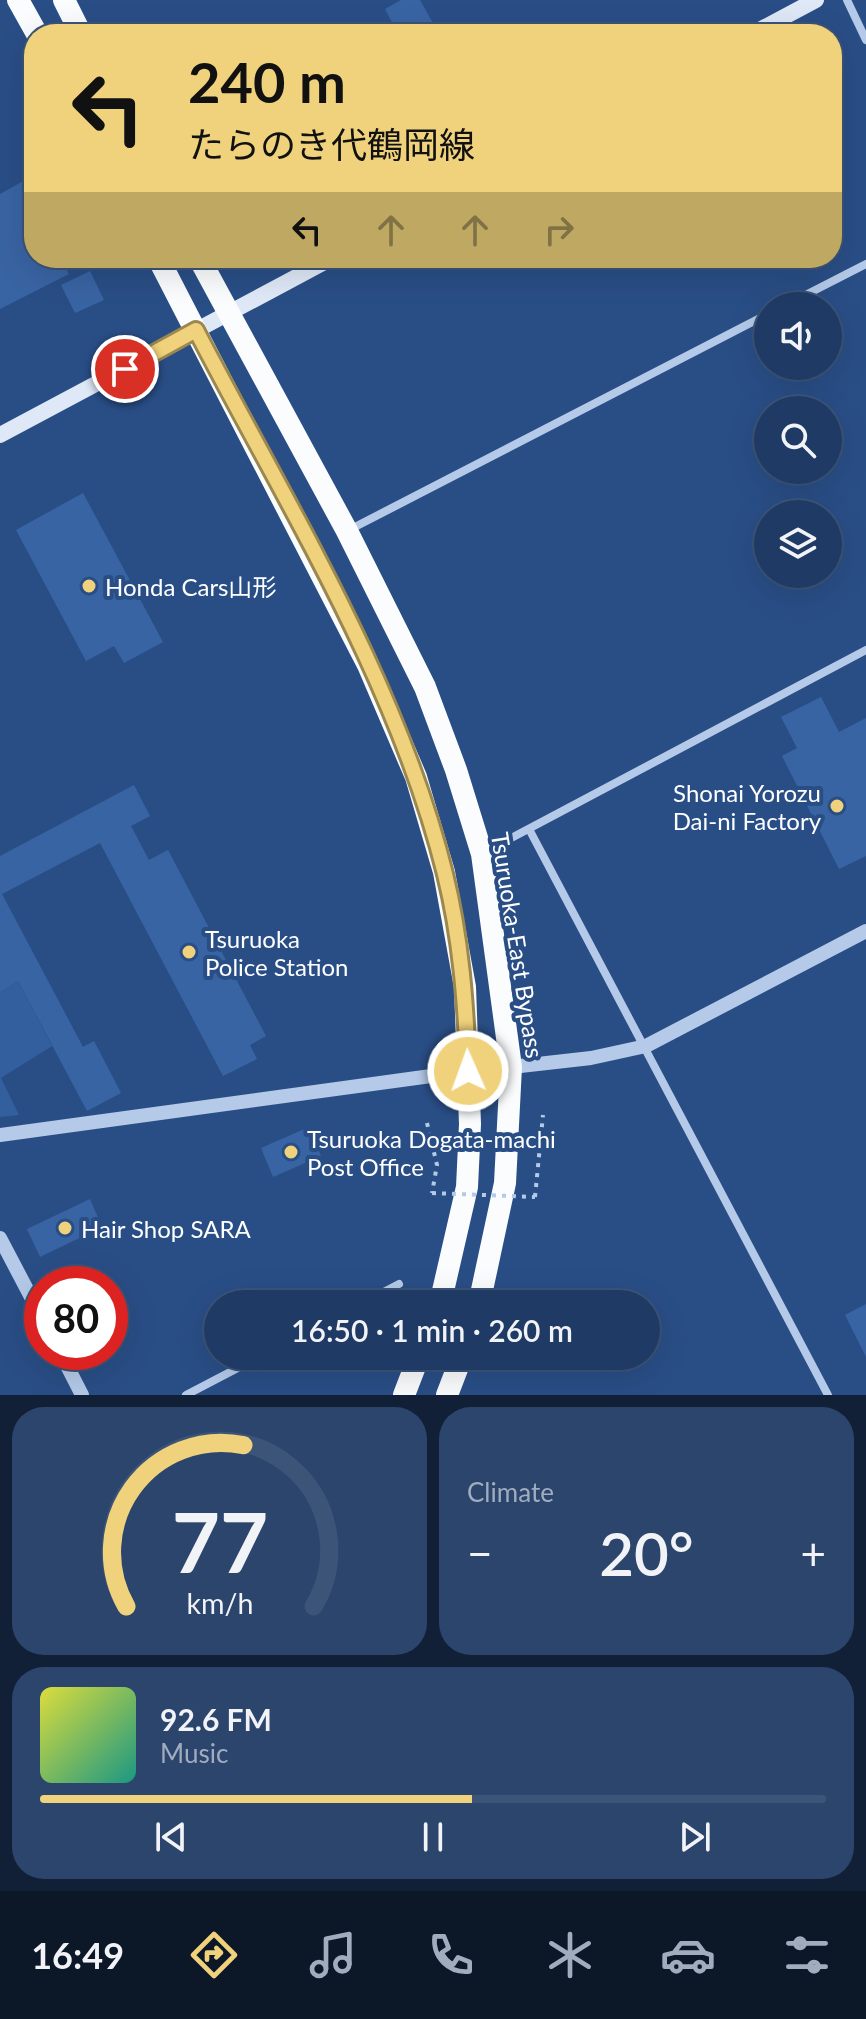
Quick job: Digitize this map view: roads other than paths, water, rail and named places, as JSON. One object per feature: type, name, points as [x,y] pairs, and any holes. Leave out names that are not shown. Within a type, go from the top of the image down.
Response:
[{"type":"highway","points":[[18,0],[31,24]]},
{"type":"highway","points":[[64,0],[76,24]]},
{"type":"highway","points":[[163,268],[336,597],[416,777],[444,872],[465,987],[470,1124],[467,1187],[443,1290]]},
{"type":"highway","name":"Tsuruoka-East Bypass","points":[[204,268],[347,531],[425,687],[456,770],[482,854],[511,1067],[505,1183],[482,1290]]},
{"type":"highway","points":[[404,1395],[414,1370]]},
{"type":"highway","points":[[447,1395],[457,1370]]},
{"type":"main road","points":[[771,24],[816,0]]},
{"type":"main road","points":[[0,435],[313,268]]},
{"type":"street","points":[[847,0],[866,40]]},
{"type":"street","points":[[811,292],[866,264]]},
{"type":"street","points":[[347,531],[754,321]]},
{"type":"street","points":[[482,854],[866,650]]},
{"type":"street","points":[[529,829],[828,1395]]},
{"type":"street","points":[[0,1135],[468,1071],[591,1058],[646,1046],[866,931]]},
{"type":"street","points":[[0,1238],[24,1284]]},
{"type":"street","points":[[388,1290],[399,1284]]},
{"type":"street","points":[[69,1370],[82,1395]]},
{"type":"street","points":[[186,1395],[234,1370]]},
{"type":"place","name":"Honda Cars山形","points":[[89,586]]},
{"type":"place","name":"Shonai Yorozu Dai-ni Factory","points":[[837,806]]},
{"type":"place","name":"Tsuruoka Police Station","points":[[189,952]]},
{"type":"place","name":"Tsuruoka Dogata-machi Post Office","points":[[291,1152]]},
{"type":"place","name":"Hair Shop SARA","points":[[65,1228]]}]
